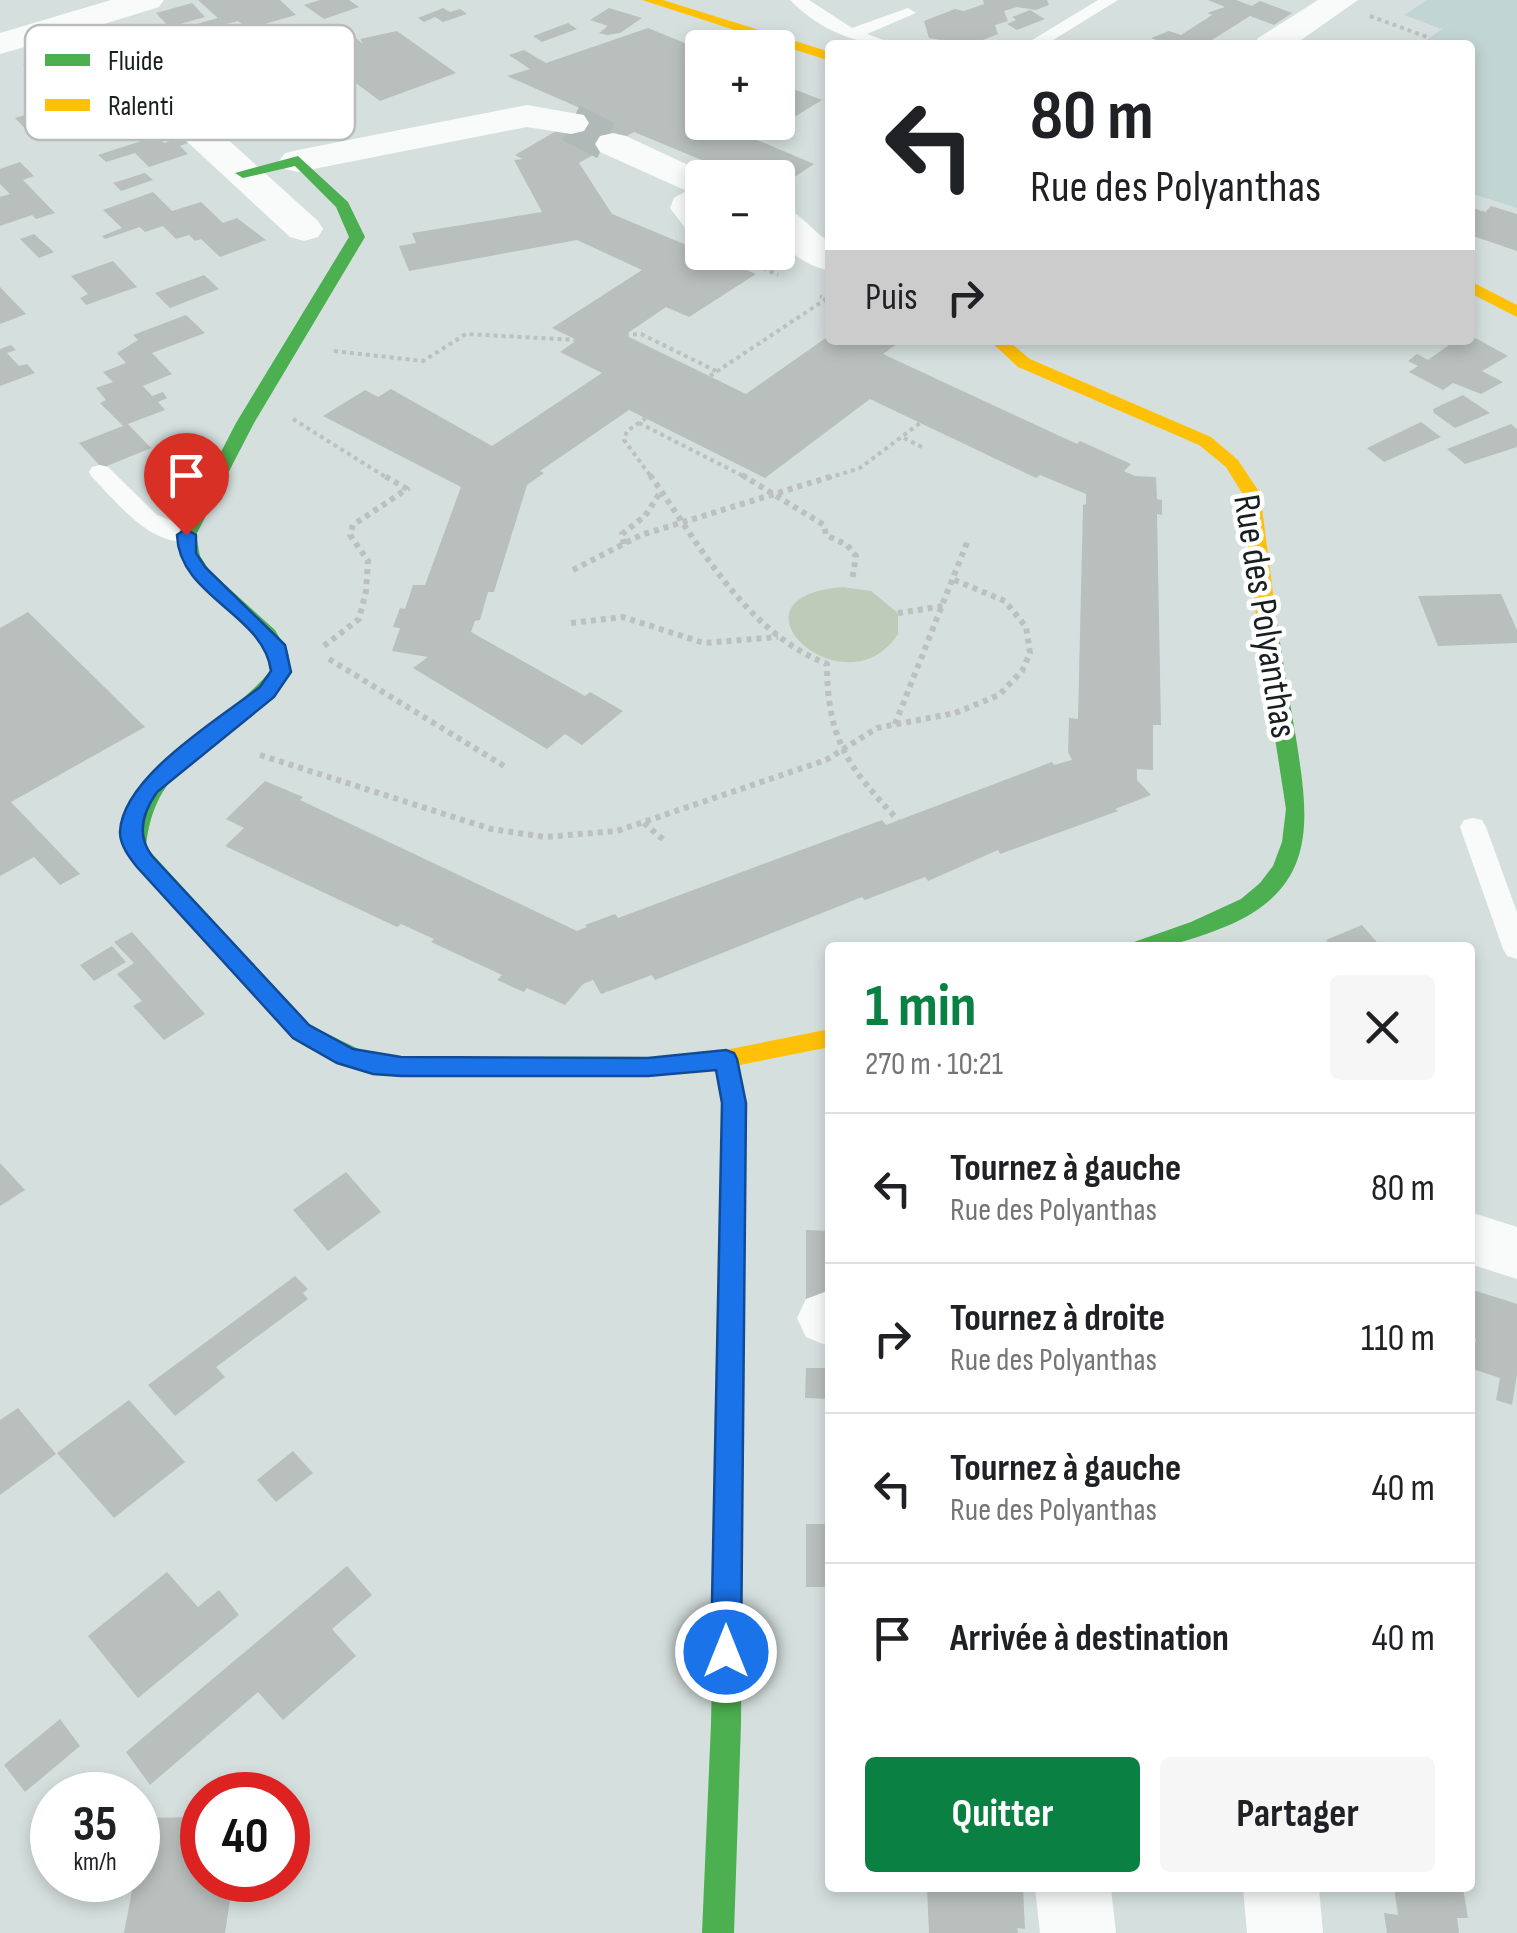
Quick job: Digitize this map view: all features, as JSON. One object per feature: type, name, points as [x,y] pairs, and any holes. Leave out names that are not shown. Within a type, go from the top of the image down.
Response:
[{"type":"street","points":[[64,25],[147,0]]},
{"type":"street","points":[[649,0],[825,46]]},
{"type":"street","points":[[1282,40],[1360,7]]},
{"type":"street","points":[[1322,40],[1360,7]]},
{"type":"street","points":[[77,21],[81,25]]},
{"type":"street","points":[[0,44],[25,37]]},
{"type":"street","points":[[243,173],[528,116],[571,123]]},
{"type":"street","points":[[207,140],[304,229]]},
{"type":"street","points":[[613,144],[685,178]]},
{"type":"street","points":[[298,161],[350,215],[357,226],[357,237],[253,410],[186,535],[187,553],[197,571],[278,649],[281,672],[267,692],[169,767],[138,803],[131,833],[135,849],[301,1032],[324,1047],[373,1064],[648,1067],[726,1059],[825,1039]]},
{"type":"street","points":[[1475,289],[1517,312]]},
{"type":"street","name":"Rue des Polyanthas","points":[[1002,345],[1024,364],[1214,447],[1235,463],[1252,493],[1269,644],[1297,809],[1297,853],[1280,882],[1262,897],[1156,942]]},
{"type":"street","points":[[718,1933],[726,1724],[734,1152],[734,1103],[726,1059]]},
{"type":"street","points":[[1475,1240],[1517,1253]]},
{"type":"street","points":[[1073,1892],[1078,1933]]},
{"type":"street","points":[[1280,1892],[1285,1933]]},
{"type":"lane","points":[[798,0],[827,40]]},
{"type":"lane","points":[[1042,40],[1110,0]]},
{"type":"lane","points":[[850,40],[908,13]]},
{"type":"lane","points":[[100,472],[152,524],[186,535]]},
{"type":"lane","points":[[1473,827],[1517,949]]},
{"type":"path","points":[[1360,7],[1430,38]]},
{"type":"path","points":[[809,244],[825,296]]},
{"type":"path","points":[[766,270],[793,283]]},
{"type":"path","points":[[710,376],[825,300]]},
{"type":"path","points":[[293,346],[424,362],[466,334],[577,340]]},
{"type":"path","points":[[625,335],[641,334],[717,372]]},
{"type":"path","points":[[253,410],[289,416],[334,442],[333,447],[407,489],[353,524],[350,536],[368,562],[359,618],[317,648],[340,668],[504,766]]},
{"type":"path","points":[[852,581],[856,556],[847,545],[826,534],[824,525],[773,496],[767,488],[643,420],[627,431],[624,440],[757,622],[802,654],[827,664],[828,720],[839,752],[898,820]]},
{"type":"path","points":[[573,570],[624,544],[684,522],[860,468],[920,424]]},
{"type":"path","points":[[904,438],[924,448]]},
{"type":"path","points":[[624,544],[622,534],[652,509],[660,491]]},
{"type":"path","points":[[894,725],[945,606],[968,540]]},
{"type":"path","points":[[211,736],[491,829],[567,836],[616,831],[826,760],[866,733],[989,702],[1012,685],[1030,652],[1026,628],[1005,600],[952,579]]},
{"type":"path","points":[[898,613],[945,606]]},
{"type":"path","points":[[571,623],[622,616],[704,643],[779,637]]},
{"type":"path","points":[[644,823],[666,842]]},
{"type":"shaded area","points":[[1427,0],[1517,0],[1517,208],[1475,195],[1475,40],[1427,40],[1442,29],[1404,15]]},
{"type":"green space","points":[[843,587],[871,591],[898,613],[898,634],[875,656],[849,662],[824,657],[803,645],[790,628],[790,610],[806,595]]},
{"type":"building","points":[[198,0],[280,0],[296,15],[261,25],[243,25],[238,21],[193,25],[218,18]]},
{"type":"building","points":[[320,0],[349,0],[359,7],[324,19],[304,5]]},
{"type":"building","points":[[983,0],[1047,0],[1049,5],[1036,10],[1017,7],[1004,11],[1008,21],[995,25],[998,34],[983,40],[929,38],[924,21],[955,9],[964,11],[984,4]]},
{"type":"building","points":[[1208,0],[1236,0],[1252,6],[1260,1],[1292,13],[1274,25],[1250,16],[1212,40],[1151,38],[1169,31],[1181,35],[1212,15],[1207,13],[1225,7]]},
{"type":"building","points":[[192,3],[205,17],[167,25],[156,13]]},
{"type":"building","points":[[443,8],[450,12],[460,9],[467,14],[443,22],[435,17],[424,22],[418,18]]},
{"type":"building","points":[[609,8],[642,18],[620,33],[599,33],[608,26],[590,20]]},
{"type":"building","points":[[1030,10],[1045,19],[1017,30],[1007,24],[1016,20],[1012,17]]},
{"type":"building","points":[[568,23],[577,29],[542,42],[533,36]]},
{"type":"building","points":[[648,28],[685,43],[685,140],[757,140],[814,164],[795,177],[795,160],[702,160],[634,132],[579,163],[612,214],[685,244],[685,270],[746,270],[756,274],[689,317],[666,307],[625,335],[746,394],[825,339],[825,345],[895,345],[883,354],[1077,444],[1080,441],[1131,464],[1124,471],[1135,476],[1156,477],[1157,499],[1162,500],[1162,515],[1157,514],[1161,725],[1153,725],[1153,770],[1137,769],[1137,780],[1151,795],[1000,854],[998,850],[928,881],[925,877],[865,900],[862,897],[655,980],[652,975],[601,994],[593,980],[583,984],[565,1005],[497,980],[502,975],[431,942],[434,939],[401,924],[397,927],[225,846],[244,828],[226,819],[265,781],[577,931],[882,820],[886,825],[1052,762],[1054,765],[1072,760],[1068,752],[1069,718],[1078,719],[1086,494],[1040,475],[1036,478],[870,399],[765,478],[629,410],[540,471],[544,473],[527,485],[494,592],[488,592],[480,620],[475,621],[471,632],[585,696],[590,692],[623,711],[582,745],[565,734],[547,749],[413,668],[428,657],[392,651],[400,628],[393,627],[400,608],[405,609],[413,585],[425,585],[461,487],[323,416],[365,390],[378,397],[391,389],[492,446],[602,373],[560,352],[577,340],[552,328],[642,270],[577,240],[409,271],[399,246],[416,243],[412,233],[542,212],[514,160],[523,159],[515,155],[589,112],[507,76],[530,69],[509,55],[524,50],[546,63]]},
{"type":"building","points":[[397,31],[456,73],[380,101],[355,82],[355,37],[363,44],[360,39]]},
{"type":"building","points":[[795,90],[822,100],[795,117]]},
{"type":"building","points":[[25,115],[25,128],[15,118]]},
{"type":"building","points":[[145,140],[188,143],[180,146],[188,154],[149,167],[135,153],[106,162],[98,155]]},
{"type":"building","points":[[20,162],[34,176],[23,180],[55,213],[36,219],[32,215],[0,226],[0,197],[10,194],[0,184],[0,169]]},
{"type":"building","points":[[145,173],[153,180],[121,191],[113,183]]},
{"type":"building","points":[[153,192],[172,211],[201,202],[223,223],[237,218],[266,240],[220,257],[201,239],[195,241],[189,235],[176,239],[163,226],[145,232],[140,227],[105,239],[102,236],[122,228],[103,210]]},
{"type":"building","points":[[1491,206],[1517,214],[1517,251],[1475,237],[1475,209],[1485,212]]},
{"type":"building","points":[[34,234],[54,252],[39,258],[20,239]]},
{"type":"building","points":[[113,261],[137,287],[86,305],[80,298],[88,294],[71,276]]},
{"type":"building","points":[[204,275],[219,289],[170,308],[155,293]]},
{"type":"building","points":[[0,287],[26,314],[0,324]]},
{"type":"building","points":[[186,315],[205,333],[152,353],[172,374],[143,386],[152,396],[163,392],[167,398],[158,402],[165,410],[128,424],[151,448],[102,468],[79,443],[123,426],[100,403],[106,400],[96,388],[113,382],[103,372],[126,363],[117,353],[138,340],[133,335]]},
{"type":"building","points":[[1475,338],[1508,356],[1482,371],[1503,382],[1481,394],[1453,383],[1443,390],[1409,372],[1418,366],[1408,361],[1417,354],[1428,360],[1449,345],[1475,345]]},
{"type":"building","points":[[11,345],[16,350],[7,353],[19,366],[27,364],[35,373],[0,386],[0,349]]},
{"type":"building","points":[[1463,395],[1490,413],[1455,428],[1434,413],[1433,409]]},
{"type":"building","points":[[1421,422],[1441,437],[1384,462],[1367,448]]},
{"type":"building","points":[[1511,424],[1517,429],[1517,447],[1465,464],[1447,449]]},
{"type":"building","points":[[1501,594],[1517,630],[1517,643],[1438,646],[1418,596]]},
{"type":"building","points":[[28,612],[145,727],[11,802],[80,874],[60,885],[34,857],[0,876],[0,628]]},
{"type":"building","points":[[1362,925],[1377,942],[1328,942]]},
{"type":"building","points":[[132,932],[205,1014],[164,1040],[133,1006],[142,1001],[117,974],[134,963],[114,942]]},
{"type":"building","points":[[112,946],[126,962],[94,981],[80,965]]},
{"type":"building","points":[[0,1163],[25,1190],[0,1206]]},
{"type":"building","points":[[346,1172],[381,1212],[328,1251],[293,1210]]},
{"type":"building","points":[[806,1230],[825,1231],[825,1303],[806,1302]]},
{"type":"building","points":[[295,1276],[308,1289],[303,1293],[308,1299],[216,1367],[225,1377],[175,1416],[148,1385]]},
{"type":"building","points":[[1475,1291],[1517,1304],[1517,1375],[1512,1405],[1496,1400],[1500,1378],[1475,1370]]},
{"type":"building","points":[[806,1368],[825,1368],[825,1399],[805,1398]]},
{"type":"building","points":[[129,1400],[185,1462],[114,1518],[57,1453]]},
{"type":"building","points":[[18,1408],[56,1454],[0,1495],[0,1420]]},
{"type":"building","points":[[293,1451],[313,1473],[276,1502],[257,1480]]},
{"type":"building","points":[[806,1524],[825,1524],[825,1587],[806,1587]]},
{"type":"building","points":[[347,1566],[372,1595],[332,1629],[356,1656],[283,1720],[258,1692],[160,1776],[160,1772],[141,1772],[126,1752]]},
{"type":"building","points":[[167,1572],[198,1607],[219,1590],[239,1615],[138,1698],[88,1636]]},
{"type":"building","points":[[60,1719],[80,1746],[49,1772],[30,1772],[30,1788],[25,1792],[4,1765]]},
{"type":"building","points":[[180,1817],[180,1902],[230,1902],[225,1933],[124,1933],[130,1902],[160,1902],[160,1818]]},
{"type":"building","points":[[927,1892],[1023,1892],[1025,1929],[1017,1928],[1018,1933],[929,1933]]},
{"type":"building","points":[[1395,1892],[1464,1892],[1468,1918],[1457,1918],[1459,1933],[1387,1933],[1384,1913],[1398,1915]]},
{"type":"tunnel","points":[[571,123],[613,144]]},
{"type":"traffic: fast","points":[[243,173],[298,161],[343,205],[357,237],[245,423],[187,535],[191,556],[203,575],[268,635],[278,652],[281,671],[239,713],[168,769],[150,791],[138,817],[135,849],[301,1031],[346,1056],[373,1065],[466,1067]]},
{"type":"traffic: fast","points":[[1159,942],[1248,905],[1268,889],[1283,868],[1293,842],[1297,809],[1266,616]]},
{"type":"traffic: fast","points":[[718,1933],[726,1724],[734,1152],[734,1103],[725,1059]]},
{"type":"traffic: slow","points":[[649,0],[825,55]]},
{"type":"traffic: slow","points":[[1475,289],[1517,312]]},
{"type":"traffic: slow","points":[[1003,345],[1024,363],[1205,441],[1232,464],[1251,493],[1266,616]]},
{"type":"traffic: slow","points":[[466,1067],[648,1067],[725,1059],[825,1039]]},
{"type":"route","points":[[186,535],[187,553],[197,571],[278,649],[281,672],[267,692],[150,786],[138,803],[131,833],[135,849],[145,861],[301,1032],[346,1056],[401,1067],[648,1067],[726,1059],[734,1103],[734,1152],[726,1652]]}]
